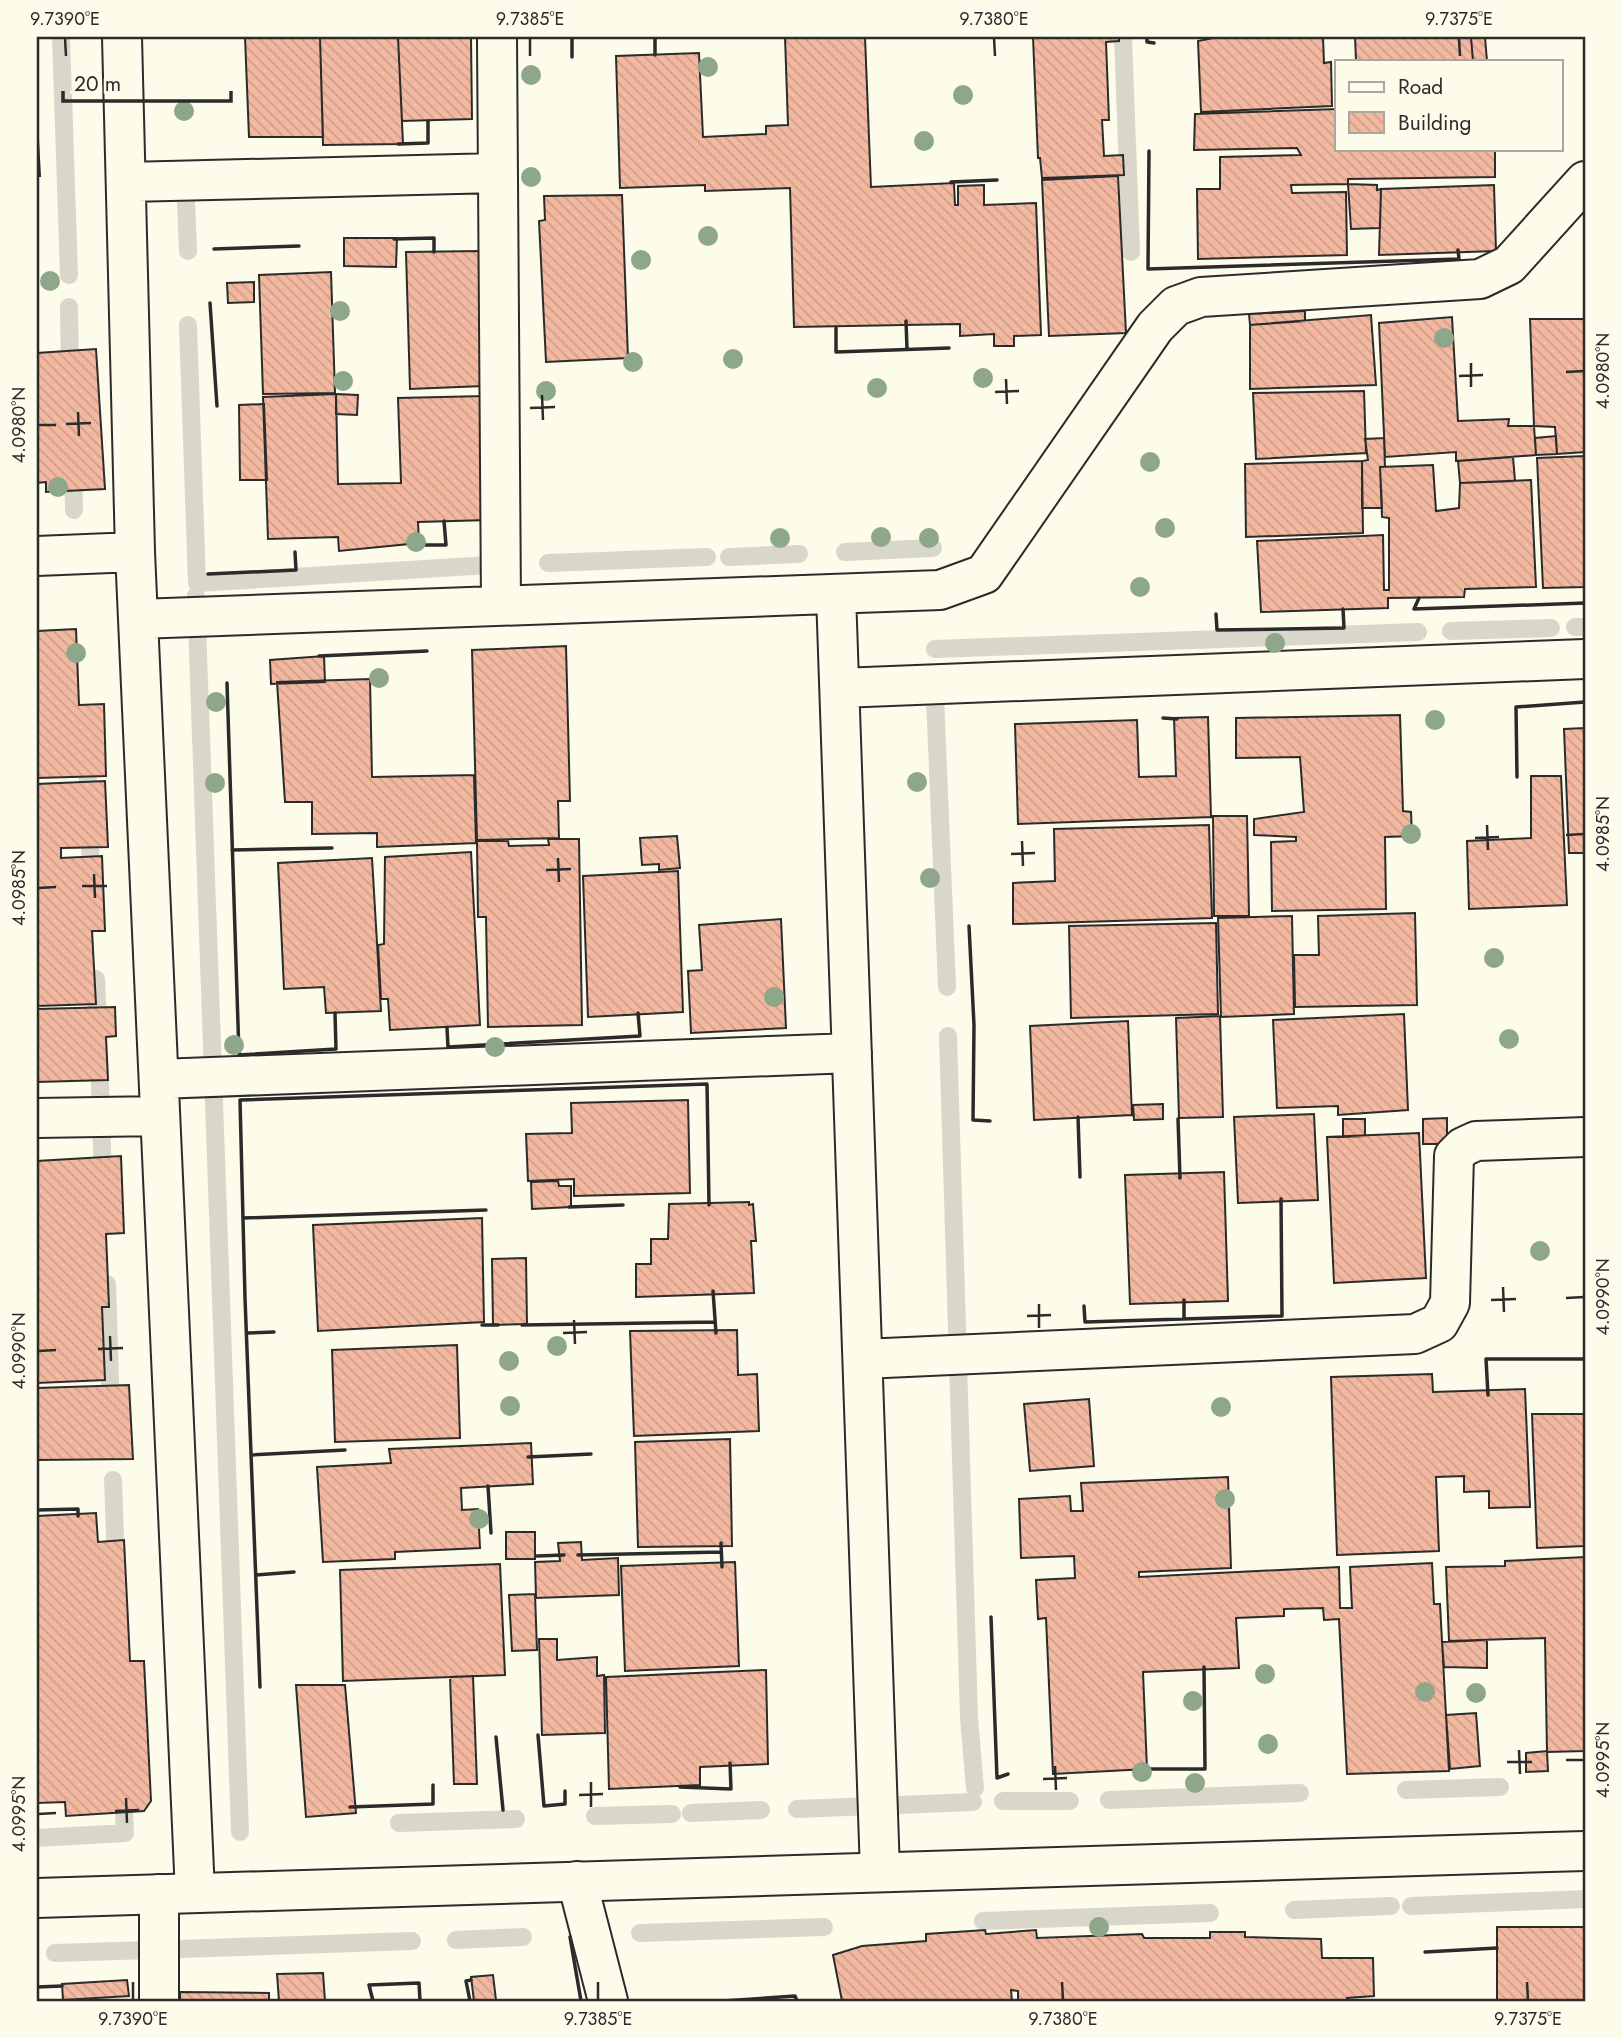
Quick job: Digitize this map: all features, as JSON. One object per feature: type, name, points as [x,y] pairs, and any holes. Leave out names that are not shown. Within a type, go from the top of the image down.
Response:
[{"type":"street","points":[[122,37],[135,552],[160,1098],[177,1893],[159,2001]]},
{"type":"street","points":[[497,37],[501,605]]},
{"type":"street","points":[[127,182],[498,173]]},
{"type":"street","points":[[138,619],[940,590],[984,573],[1155,327],[1176,306],[1202,298],[1480,279],[1509,265],[1585,181]]},
{"type":"street","points":[[37,556],[135,552]]},
{"type":"street","points":[[836,594],[880,1872]]},
{"type":"street","points":[[840,688],[1585,659]]},
{"type":"street","points":[[37,1118],[160,1098],[852,1053]]},
{"type":"street","points":[[863,1359],[1415,1334],[1439,1323],[1450,1303],[1454,1156],[1463,1147],[1476,1141],[1585,1137]]},
{"type":"street","points":[[37,1898],[1585,1851]]},
{"type":"street","points":[[577,1881],[608,2001]]},
{"type":"building","points":[[245,37],[320,37],[323,137],[249,137]]},
{"type":"building","points":[[320,37],[398,37],[403,144],[323,145]]},
{"type":"building","points":[[398,37],[471,37],[472,119],[402,121]]},
{"type":"building","points":[[785,37],[865,37],[871,187],[954,183],[955,205],[958,205],[958,186],[984,185],[984,205],[1036,203],[1041,335],[1014,336],[1014,346],[994,346],[994,334],[960,336],[960,324],[794,327],[790,188],[705,191],[705,185],[620,188],[616,56],[699,53],[703,137],[766,134],[766,126],[788,125]]},
{"type":"building","points":[[1033,37],[1119,37],[1119,41],[1106,42],[1109,120],[1102,120],[1104,156],[1123,155],[1124,175],[1042,178],[1038,158]]},
{"type":"building","points":[[1218,37],[1323,37],[1324,63],[1331,62],[1332,106],[1201,112],[1198,41]]},
{"type":"building","points":[[1355,37],[1471,37],[1473,60],[1356,60]]},
{"type":"building","points":[[1471,37],[1485,37],[1487,60],[1473,60]]},
{"type":"building","points":[[1335,109],[1335,150],[1495,150],[1495,177],[1348,179],[1348,184],[1291,185],[1292,193],[1346,192],[1347,255],[1198,259],[1197,189],[1220,189],[1220,157],[1301,155],[1297,148],[1194,150],[1195,114]]},
{"type":"building","points":[[37,121],[40,176],[37,176]]},
{"type":"building","points":[[1118,176],[1126,333],[1049,336],[1042,180]]},
{"type":"building","points":[[1348,184],[1377,185],[1377,190],[1381,189],[1380,228],[1351,229]]},
{"type":"building","points":[[1494,185],[1496,251],[1379,255],[1381,189]]},
{"type":"building","points":[[622,195],[628,358],[546,362],[539,221],[545,220],[544,196]]},
{"type":"building","points":[[344,238],[397,238],[396,267],[344,266]]},
{"type":"building","points":[[479,251],[483,386],[410,389],[406,252]]},
{"type":"building","points":[[331,272],[335,393],[263,394],[259,275]]},
{"type":"building","points":[[254,282],[254,302],[228,303],[227,283]]},
{"type":"building","points":[[1305,311],[1305,321],[1250,325],[1249,314]]},
{"type":"building","points":[[1371,315],[1376,385],[1250,389],[1250,325]]},
{"type":"building","points":[[1452,317],[1458,421],[1509,419],[1508,426],[1534,426],[1536,455],[1456,461],[1456,452],[1385,457],[1379,323]]},
{"type":"building","points":[[1530,319],[1585,319],[1585,452],[1557,454],[1555,427],[1534,426]]},
{"type":"building","points":[[96,349],[105,489],[46,492],[46,482],[37,483],[37,353]]},
{"type":"building","points":[[1364,391],[1366,453],[1256,459],[1253,393]]},
{"type":"building","points":[[336,394],[338,484],[401,483],[398,398],[485,396],[489,520],[418,522],[419,543],[339,551],[338,537],[268,539],[263,397]]},
{"type":"building","points":[[336,394],[358,395],[357,415],[336,414]]},
{"type":"building","points":[[264,404],[267,480],[240,480],[239,405]]},
{"type":"building","points":[[1556,436],[1557,454],[1536,455],[1535,438]]},
{"type":"building","points":[[1384,438],[1385,467],[1380,467],[1382,508],[1362,508],[1362,461],[1368,460],[1365,439]]},
{"type":"building","points":[[1585,456],[1585,587],[1543,588],[1537,458]]},
{"type":"building","points":[[1513,457],[1515,481],[1460,483],[1458,461]]},
{"type":"building","points":[[1362,461],[1363,533],[1246,537],[1245,464]]},
{"type":"building","points":[[1433,465],[1436,511],[1459,508],[1460,483],[1531,480],[1536,587],[1465,589],[1464,597],[1388,598],[1388,608],[1261,612],[1257,541],[1383,535],[1384,590],[1389,590],[1389,518],[1382,517],[1380,467]]},
{"type":"building","points":[[76,629],[79,705],[104,704],[106,776],[37,778],[37,631]]},
{"type":"building","points":[[566,646],[570,801],[558,801],[559,838],[477,840],[472,650]]},
{"type":"building","points":[[324,656],[325,682],[271,684],[270,660]]},
{"type":"building","points":[[370,679],[372,777],[474,775],[476,843],[377,847],[377,833],[312,834],[312,802],[285,802],[277,682]]},
{"type":"building","points":[[1400,715],[1403,811],[1411,812],[1412,836],[1385,837],[1386,909],[1272,911],[1271,842],[1296,841],[1296,837],[1254,835],[1254,819],[1304,812],[1300,757],[1236,758],[1236,718]]},
{"type":"building","points":[[1208,717],[1211,817],[1018,824],[1015,724],[1137,720],[1139,777],[1176,776],[1174,718]]},
{"type":"building","points":[[1585,728],[1585,853],[1569,853],[1564,729]]},
{"type":"building","points":[[1531,776],[1561,776],[1567,905],[1469,909],[1467,841],[1531,838]]},
{"type":"building","points":[[105,781],[108,847],[61,848],[61,858],[102,856],[105,931],[92,931],[96,1004],[37,1006],[37,784]]},
{"type":"building","points":[[1213,816],[1247,816],[1249,916],[1214,916]]},
{"type":"building","points":[[1209,825],[1212,918],[1013,924],[1013,883],[1055,881],[1054,829]]},
{"type":"building","points":[[677,836],[680,868],[659,870],[659,864],[642,865],[640,838]]},
{"type":"building","points":[[548,839],[579,839],[582,1025],[488,1027],[486,917],[478,917],[477,841],[508,841],[509,846],[549,845]]},
{"type":"building","points":[[471,852],[480,1025],[390,1030],[388,999],[381,999],[378,945],[384,944],[385,857]]},
{"type":"building","points":[[372,858],[381,1011],[326,1013],[324,987],[284,989],[278,863]]},
{"type":"building","points":[[678,871],[683,1012],[588,1017],[583,876]]},
{"type":"building","points":[[1415,913],[1417,1005],[1295,1007],[1294,955],[1319,955],[1318,916]]},
{"type":"building","points":[[1292,916],[1294,1014],[1221,1017],[1218,918]]},
{"type":"building","points":[[781,919],[786,1028],[691,1033],[688,971],[702,970],[699,925]]},
{"type":"building","points":[[1216,923],[1218,1014],[1071,1018],[1069,926]]},
{"type":"building","points":[[115,1007],[116,1036],[106,1037],[108,1080],[37,1082],[37,1009]]},
{"type":"building","points":[[1404,1014],[1408,1110],[1338,1115],[1338,1106],[1277,1108],[1273,1020]]},
{"type":"building","points":[[1220,1016],[1223,1117],[1179,1118],[1176,1018]]},
{"type":"building","points":[[1128,1021],[1132,1115],[1034,1120],[1030,1026]]},
{"type":"building","points":[[688,1100],[690,1193],[574,1196],[574,1179],[528,1181],[526,1134],[572,1133],[571,1103]]},
{"type":"building","points":[[1163,1104],[1163,1119],[1134,1120],[1133,1105]]},
{"type":"building","points":[[1314,1114],[1318,1200],[1238,1203],[1234,1117]]},
{"type":"building","points":[[1447,1118],[1447,1144],[1423,1144],[1423,1119]]},
{"type":"building","points":[[1343,1119],[1365,1119],[1365,1136],[1343,1137]]},
{"type":"building","points":[[1419,1133],[1426,1278],[1334,1283],[1327,1137]]},
{"type":"building","points":[[121,1156],[124,1233],[106,1234],[109,1307],[102,1307],[105,1380],[37,1383],[37,1161]]},
{"type":"building","points":[[1224,1172],[1228,1301],[1130,1304],[1125,1175]]},
{"type":"building","points":[[558,1181],[559,1186],[571,1186],[571,1207],[532,1209],[531,1182]]},
{"type":"building","points":[[749,1202],[749,1205],[753,1204],[756,1241],[751,1241],[754,1293],[636,1297],[636,1264],[651,1264],[651,1239],[668,1239],[669,1204]]},
{"type":"building","points":[[482,1218],[484,1322],[318,1331],[313,1225]]},
{"type":"building","points":[[526,1258],[527,1324],[493,1325],[492,1259]]},
{"type":"building","points":[[737,1330],[738,1375],[757,1374],[759,1431],[634,1436],[630,1331]]},
{"type":"building","points":[[457,1345],[460,1438],[335,1442],[332,1350]]},
{"type":"building","points":[[1432,1374],[1433,1392],[1525,1389],[1530,1507],[1489,1508],[1489,1491],[1464,1492],[1464,1476],[1436,1477],[1439,1551],[1337,1555],[1331,1377]]},
{"type":"building","points":[[129,1385],[133,1459],[37,1460],[37,1388]]},
{"type":"building","points":[[1089,1399],[1094,1466],[1030,1471],[1024,1404]]},
{"type":"building","points":[[1532,1414],[1585,1414],[1585,1546],[1537,1548]]},
{"type":"building","points":[[730,1439],[732,1546],[638,1547],[635,1442]]},
{"type":"building","points":[[531,1443],[533,1484],[461,1488],[462,1510],[478,1509],[480,1548],[395,1552],[395,1559],[323,1562],[317,1467],[391,1463],[389,1449]]},
{"type":"building","points":[[1228,1477],[1231,1568],[1139,1572],[1139,1577],[1339,1567],[1340,1608],[1352,1608],[1350,1567],[1432,1563],[1434,1604],[1440,1604],[1449,1771],[1347,1774],[1339,1619],[1324,1620],[1323,1608],[1284,1609],[1284,1616],[1236,1618],[1239,1668],[1143,1672],[1147,1769],[1053,1774],[1046,1618],[1038,1619],[1036,1580],[1075,1578],[1074,1556],[1021,1558],[1019,1499],[1070,1496],[1071,1511],[1083,1511],[1081,1483]]},
{"type":"building","points":[[96,1513],[98,1542],[124,1540],[130,1661],[144,1661],[151,1801],[144,1811],[66,1816],[65,1802],[37,1803],[37,1516]]},
{"type":"building","points":[[506,1532],[535,1532],[535,1559],[506,1559]]},
{"type":"building","points":[[581,1542],[582,1560],[618,1558],[619,1595],[536,1598],[535,1562],[560,1561],[558,1543]]},
{"type":"building","points":[[1585,1557],[1585,1751],[1547,1752],[1545,1638],[1449,1641],[1446,1567],[1505,1566],[1505,1561]]},
{"type":"building","points":[[735,1562],[739,1666],[625,1671],[621,1566]]},
{"type":"building","points":[[500,1564],[505,1675],[343,1681],[340,1570]]},
{"type":"building","points":[[535,1594],[537,1650],[512,1651],[509,1595]]},
{"type":"building","points":[[539,1639],[557,1639],[557,1660],[597,1657],[597,1676],[604,1675],[605,1733],[542,1735]]},
{"type":"building","points":[[1487,1640],[1487,1668],[1444,1667],[1442,1642]]},
{"type":"building","points":[[766,1670],[768,1764],[700,1767],[700,1785],[609,1789],[606,1677]]},
{"type":"building","points":[[473,1676],[477,1784],[454,1784],[450,1677]]},
{"type":"building","points":[[296,1685],[345,1685],[356,1813],[306,1817]]},
{"type":"building","points":[[1476,1713],[1480,1766],[1450,1769],[1446,1715]]},
{"type":"building","points":[[1547,1751],[1548,1771],[1526,1772],[1526,1753]]},
{"type":"building","points":[[1497,1927],[1585,1927],[1585,2001],[1497,2001]]},
{"type":"building","points":[[985,1930],[986,1934],[1036,1930],[1037,1938],[1142,1934],[1144,1938],[1210,1938],[1210,1932],[1245,1932],[1245,1937],[1321,1939],[1322,1958],[1373,1958],[1374,1996],[1347,1998],[1347,2001],[1018,2001],[1018,1991],[1011,1990],[1012,2001],[842,2001],[833,1955],[862,1946],[926,1941],[926,1934]]},
{"type":"building","points":[[323,1973],[325,2001],[279,2001],[277,1974]]},
{"type":"building","points":[[493,1975],[496,2000],[474,2001],[471,1977]]},
{"type":"building","points":[[127,1980],[129,1996],[63,2000],[62,1984]]},
{"type":"building","points":[[180,1992],[269,1993],[269,2001],[180,2001]]},
{"type":"waterway","points":[[61,37],[69,275]]},
{"type":"waterway","points":[[1123,37],[1131,252]]},
{"type":"waterway","points":[[185,178],[188,251]]},
{"type":"waterway","points":[[69,307],[70,374]]},
{"type":"waterway","points":[[188,325],[197,583],[505,564]]},
{"type":"waterway","points":[[73,468],[74,510]]},
{"type":"waterway","points":[[845,552],[933,548]]},
{"type":"waterway","points":[[729,557],[799,554]]},
{"type":"waterway","points":[[548,563],[707,557]]},
{"type":"waterway","points":[[196,596],[240,1832]]},
{"type":"waterway","points":[[1575,627],[1585,627]]},
{"type":"waterway","points":[[1451,631],[1551,628]]},
{"type":"waterway","points":[[935,649],[1418,632]]},
{"type":"waterway","points":[[935,697],[947,987]]},
{"type":"waterway","points":[[87,753],[91,878]]},
{"type":"waterway","points":[[96,979],[98,1028]]},
{"type":"waterway","points":[[948,1036],[969,1718],[975,1788]]},
{"type":"waterway","points":[[99,1056],[103,1179]]},
{"type":"waterway","points":[[107,1284],[111,1410]]},
{"type":"waterway","points":[[113,1480],[116,1564]]},
{"type":"waterway","points":[[1406,1790],[1500,1787]]},
{"type":"waterway","points":[[37,1838],[125,1833],[123,1791]]},
{"type":"waterway","points":[[1109,1800],[1300,1793]]},
{"type":"waterway","points":[[1003,1801],[1070,1801]]},
{"type":"waterway","points":[[797,1809],[973,1802]]},
{"type":"waterway","points":[[691,1813],[761,1810]]},
{"type":"waterway","points":[[595,1816],[672,1814]]},
{"type":"waterway","points":[[399,1823],[516,1819]]},
{"type":"waterway","points":[[1411,1906],[1585,1899]]},
{"type":"waterway","points":[[1294,1910],[1391,1906]]},
{"type":"waterway","points":[[983,1921],[1210,1913]]},
{"type":"waterway","points":[[640,1933],[824,1927]]},
{"type":"waterway","points":[[456,1940],[523,1937]]},
{"type":"waterway","points":[[180,1949],[412,1941]]},
{"type":"waterway","points":[[55,1953],[149,1950]]},
{"type":"wall","points":[[572,37],[572,57]]},
{"type":"wall","points":[[655,37],[655,55]]},
{"type":"wall","points":[[1147,37],[1147,42],[1154,43]]},
{"type":"wall","points":[[398,144],[428,143],[428,121]]},
{"type":"wall","points":[[1149,151],[1148,269],[1459,259],[1458,250]]},
{"type":"wall","points":[[951,182],[997,180]]},
{"type":"wall","points":[[394,239],[434,238],[434,252]]},
{"type":"wall","points":[[214,249],[299,246]]},
{"type":"wall","points":[[210,303],[217,406]]},
{"type":"wall","points":[[906,321],[907,349]]},
{"type":"wall","points":[[836,328],[836,352],[949,348]]},
{"type":"wall","points":[[411,545],[446,545],[444,521]]},
{"type":"wall","points":[[208,574],[296,570],[295,552]]},
{"type":"wall","points":[[1419,598],[1414,609],[1585,603]]},
{"type":"wall","points":[[1216,614],[1217,630],[1344,628],[1343,609]]},
{"type":"wall","points":[[319,656],[427,651]]},
{"type":"wall","points":[[227,683],[239,1055],[336,1049],[335,1013]]},
{"type":"wall","points":[[1517,777],[1516,707],[1585,702]]},
{"type":"wall","points":[[1163,718],[1177,719]]},
{"type":"wall","points":[[232,850],[332,848]]},
{"type":"wall","points":[[969,926],[974,1025],[973,1120],[990,1121]]},
{"type":"wall","points":[[447,1028],[448,1047],[640,1036],[638,1013]]},
{"type":"wall","points":[[260,1687],[240,1100],[707,1084],[709,1205]]},
{"type":"wall","points":[[1078,1117],[1080,1177]]},
{"type":"wall","points":[[1178,1119],[1180,1178]]},
{"type":"wall","points":[[1084,1306],[1085,1322],[1282,1316],[1281,1199]]},
{"type":"wall","points":[[569,1207],[623,1205]]},
{"type":"wall","points":[[243,1218],[486,1210]]},
{"type":"wall","points":[[713,1291],[716,1333]]},
{"type":"wall","points":[[1184,1300],[1184,1318]]},
{"type":"wall","points":[[522,1325],[715,1322]]},
{"type":"wall","points":[[482,1325],[498,1325]]},
{"type":"wall","points":[[247,1333],[274,1332]]},
{"type":"wall","points":[[1488,1395],[1486,1359],[1585,1359]]},
{"type":"wall","points":[[251,1455],[345,1450]]},
{"type":"wall","points":[[528,1457],[591,1454]]},
{"type":"wall","points":[[488,1486],[491,1533]]},
{"type":"wall","points":[[37,1510],[78,1509],[78,1516]]},
{"type":"wall","points":[[721,1543],[722,1567]]},
{"type":"wall","points":[[578,1555],[721,1552]]},
{"type":"wall","points":[[537,1556],[564,1555]]},
{"type":"wall","points":[[256,1575],[294,1572]]},
{"type":"wall","points":[[991,1617],[997,1778],[1008,1774]]},
{"type":"wall","points":[[1143,1769],[1205,1769],[1204,1667]]},
{"type":"wall","points":[[538,1735],[544,1806],[565,1804],[565,1791]]},
{"type":"wall","points":[[496,1737],[503,1810]]},
{"type":"wall","points":[[680,1787],[731,1789],[730,1763]]},
{"type":"wall","points":[[350,1807],[433,1804],[433,1785]]},
{"type":"wall","points":[[570,1937],[581,2001]]},
{"type":"wall","points":[[1425,1952],[1497,1948]]},
{"type":"wall","points":[[470,2001],[466,1981],[471,1980]]},
{"type":"wall","points":[[373,2001],[369,1985],[419,1983],[420,2001]]},
{"type":"wall","points":[[37,1987],[62,1986]]},
{"type":"wall","points":[[723,2001],[795,1996],[797,2001]]}]
